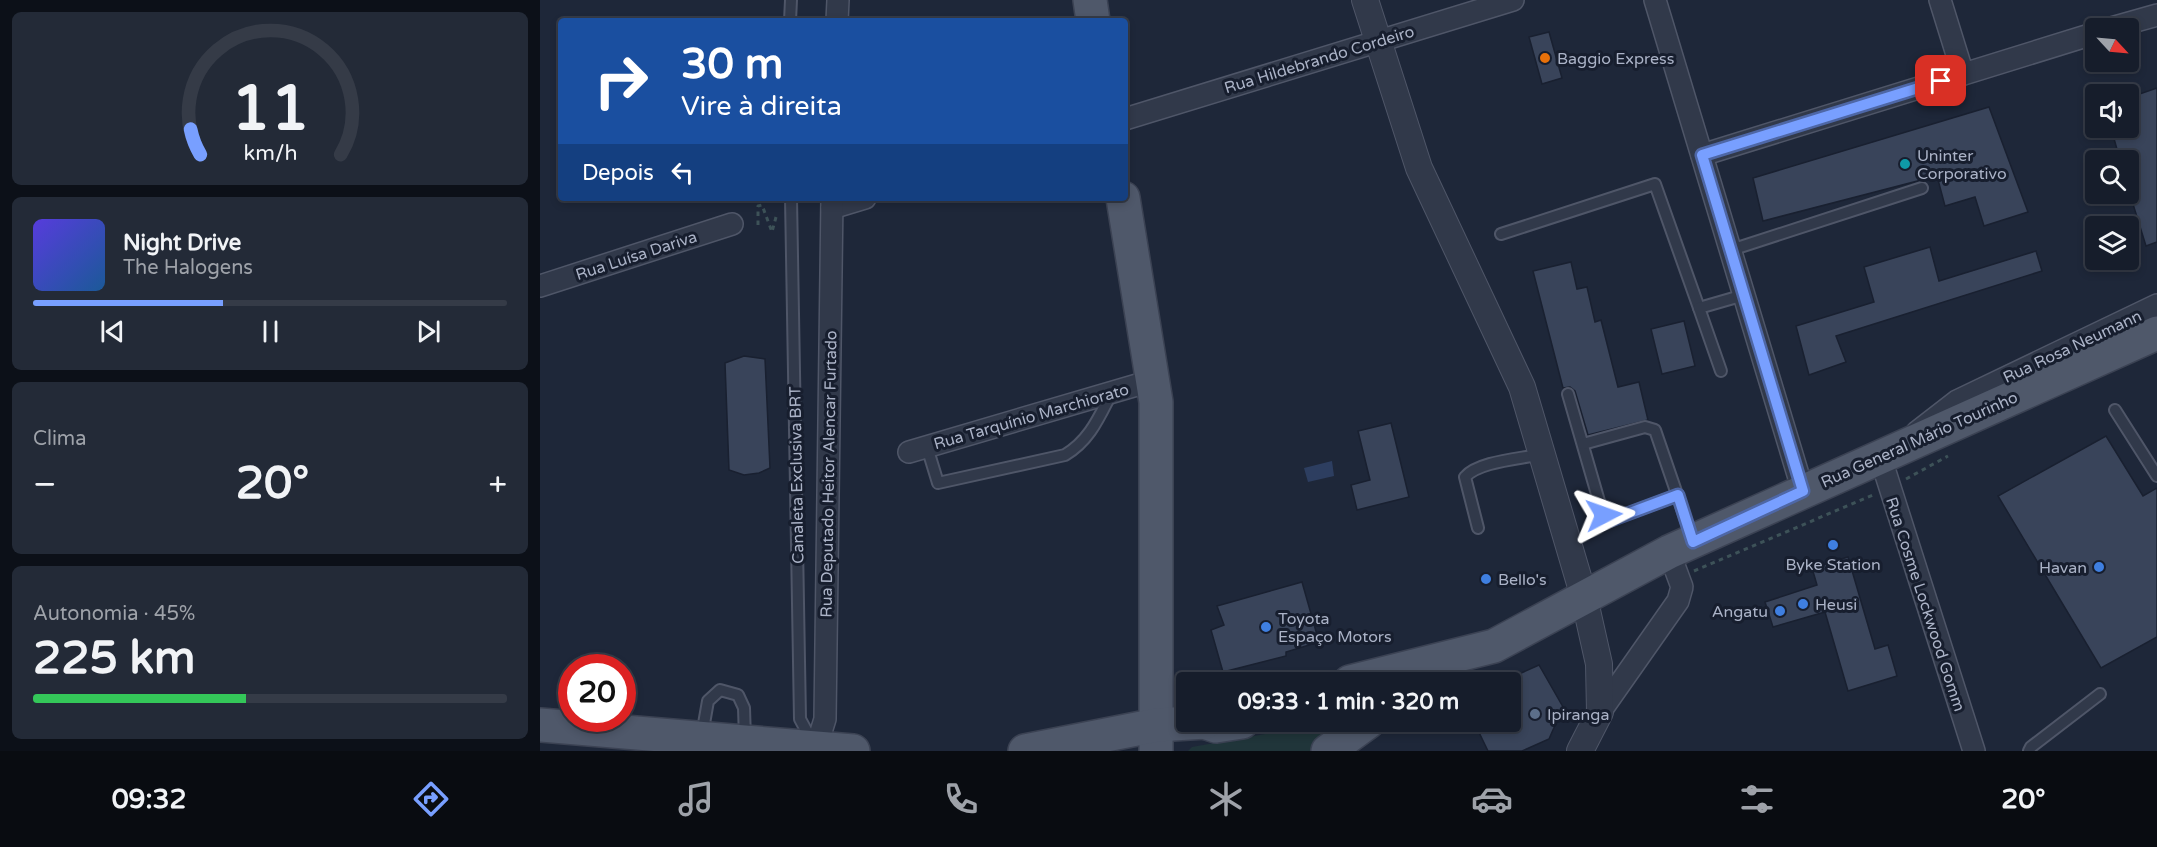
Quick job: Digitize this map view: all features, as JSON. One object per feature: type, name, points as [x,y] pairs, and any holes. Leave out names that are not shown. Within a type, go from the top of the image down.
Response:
[{"type":"main road","points":[[1090,0],[1093,18]]},
{"type":"main road","points":[[1124,201],[1154,380],[1157,429],[1156,738]]},
{"type":"main road","name":"Rua General Mário Tourinho","points":[[1390,672],[1494,646],[1681,547],[2157,333]]},
{"type":"main road","points":[[1442,672],[1494,646]]},
{"type":"main road","points":[[540,725],[745,742],[783,748],[853,751]]},
{"type":"main road","points":[[1025,751],[1156,738],[1176,731]]},
{"type":"main road","points":[[1328,751],[1354,732]]},
{"type":"street","points":[[837,18],[838,0]]},
{"type":"street","points":[[1365,0],[1419,168],[1517,373],[1584,597],[1599,664],[1599,712]]},
{"type":"street","name":"Rua Hildebrando Cordeiro","points":[[1128,118],[1513,0]]},
{"type":"street","points":[[1655,0],[1803,491]]},
{"type":"street","points":[[1940,0],[1963,74]]},
{"type":"street","points":[[2139,20],[2157,15]]},
{"type":"street","points":[[1702,155],[2085,36]]},
{"type":"street","name":"Rua Deputado Heitor Alencar Furtado","points":[[816,750],[825,719],[826,495],[832,203]]},
{"type":"street","name":"Rua Luísa Dariva","points":[[540,285],[732,224]]},
{"type":"street","name":"Rua Rosa Neumann","points":[[1889,452],[1956,400],[2157,305]]},
{"type":"street","name":"Rua Tarquínio Marchiorato","points":[[918,449],[1154,380]]},
{"type":"street","name":"Rua Cosme Lockwood Gomm","points":[[1889,452],[1974,751]]},
{"type":"street","points":[[1580,751],[1599,712],[1678,602],[1682,587],[1681,547]]},
{"type":"lane","points":[[789,18],[791,0]]},
{"type":"lane","points":[[1501,234],[1655,184],[1721,371]]},
{"type":"lane","points":[[1731,250],[1922,188]]},
{"type":"lane","name":"Canaleta Exclusiva BRT","points":[[791,204],[800,719],[816,750]]},
{"type":"lane","points":[[1699,308],[1744,295]]},
{"type":"lane","points":[[918,449],[938,483],[1065,454],[1081,445],[1092,431],[1113,392]]},
{"type":"lane","points":[[1568,394],[1607,519],[1611,520],[1678,495]]},
{"type":"lane","points":[[2115,410],[2157,476]]},
{"type":"lane","points":[[1583,444],[1645,427],[1655,430],[1678,495],[1681,547]]},
{"type":"lane","points":[[1478,528],[1465,477],[1472,469],[1542,454]]},
{"type":"lane","points":[[702,739],[708,701],[720,690],[738,695],[744,708],[745,742]]},
{"type":"lane","points":[[2029,751],[2031,747],[2100,694]]},
{"type":"path","points":[[758,225],[758,206],[762,205],[772,232],[779,206],[791,204]]},
{"type":"green space","points":[[1277,732],[1335,732],[1311,751],[1188,751],[1192,747]]},
{"type":"water","points":[[1332,461],[1334,476],[1308,482],[1304,468]]},
{"type":"building","name":"Baggio Express","points":[[1549,32],[1562,78],[1542,84],[1529,37]]},
{"type":"building","points":[[2157,88],[2157,242],[2146,246],[2139,216],[2137,216],[2133,204],[2139,204],[2139,150],[2117,150],[2114,138],[2139,138],[2139,94]]},
{"type":"building","name":"Uninter Corporativo","points":[[1989,107],[2028,212],[1984,226],[1975,197],[1945,206],[1937,176],[1763,221],[1753,178]]},
{"type":"building","points":[[1930,247],[1939,281],[2036,251],[2042,271],[1836,336],[1846,362],[1809,375],[1796,326],[1874,302],[1864,267]]},
{"type":"building","points":[[1571,262],[1577,289],[1587,287],[1595,322],[1601,320],[1618,387],[1639,382],[1648,420],[1588,435],[1575,391],[1570,387],[1563,388],[1533,271]]},
{"type":"building","points":[[1684,321],[1695,366],[1662,374],[1651,329]]},
{"type":"building","points":[[744,356],[765,359],[770,468],[759,473],[744,475],[729,470],[725,363]]},
{"type":"building","points":[[1391,423],[1409,497],[1357,510],[1351,485],[1370,480],[1358,431]]},
{"type":"building","name":"Havan","points":[[2106,436],[2143,496],[2157,488],[2157,637],[2101,668],[1998,496]]},
{"type":"building","points":[[1848,557],[1875,649],[1888,645],[1897,676],[1848,691],[1825,612],[1773,627],[1765,602],[1817,585],[1812,568]]},
{"type":"building","name":"Toyota Espaço Motors","points":[[1302,582],[1319,642],[1286,652],[1286,656],[1223,672],[1211,630],[1224,625],[1217,606]]},
{"type":"building","name":"Ipiranga","points":[[1539,665],[1563,707],[1549,739],[1522,751],[1488,751],[1479,732],[1521,732],[1521,673]]},
{"type":"place","name":"Baggio Express","points":[[1545,58]]},
{"type":"place","name":"Uninter Corporativo","points":[[1905,164]]},
{"type":"place","name":"Byke Station","points":[[1833,545]]},
{"type":"place","name":"Havan","points":[[2099,567]]},
{"type":"place","name":"Bello's","points":[[1486,579]]},
{"type":"place","name":"Heusi","points":[[1803,604]]},
{"type":"place","name":"Angatu","points":[[1780,611]]},
{"type":"place","name":"Toyota Espaço Motors","points":[[1266,627]]},
{"type":"place","name":"Ipiranga","points":[[1535,714]]},
{"type":"route","points":[[1604,515],[1611,520],[1678,495],[1693,542],[1803,491],[1702,155],[1941,81]]}]
